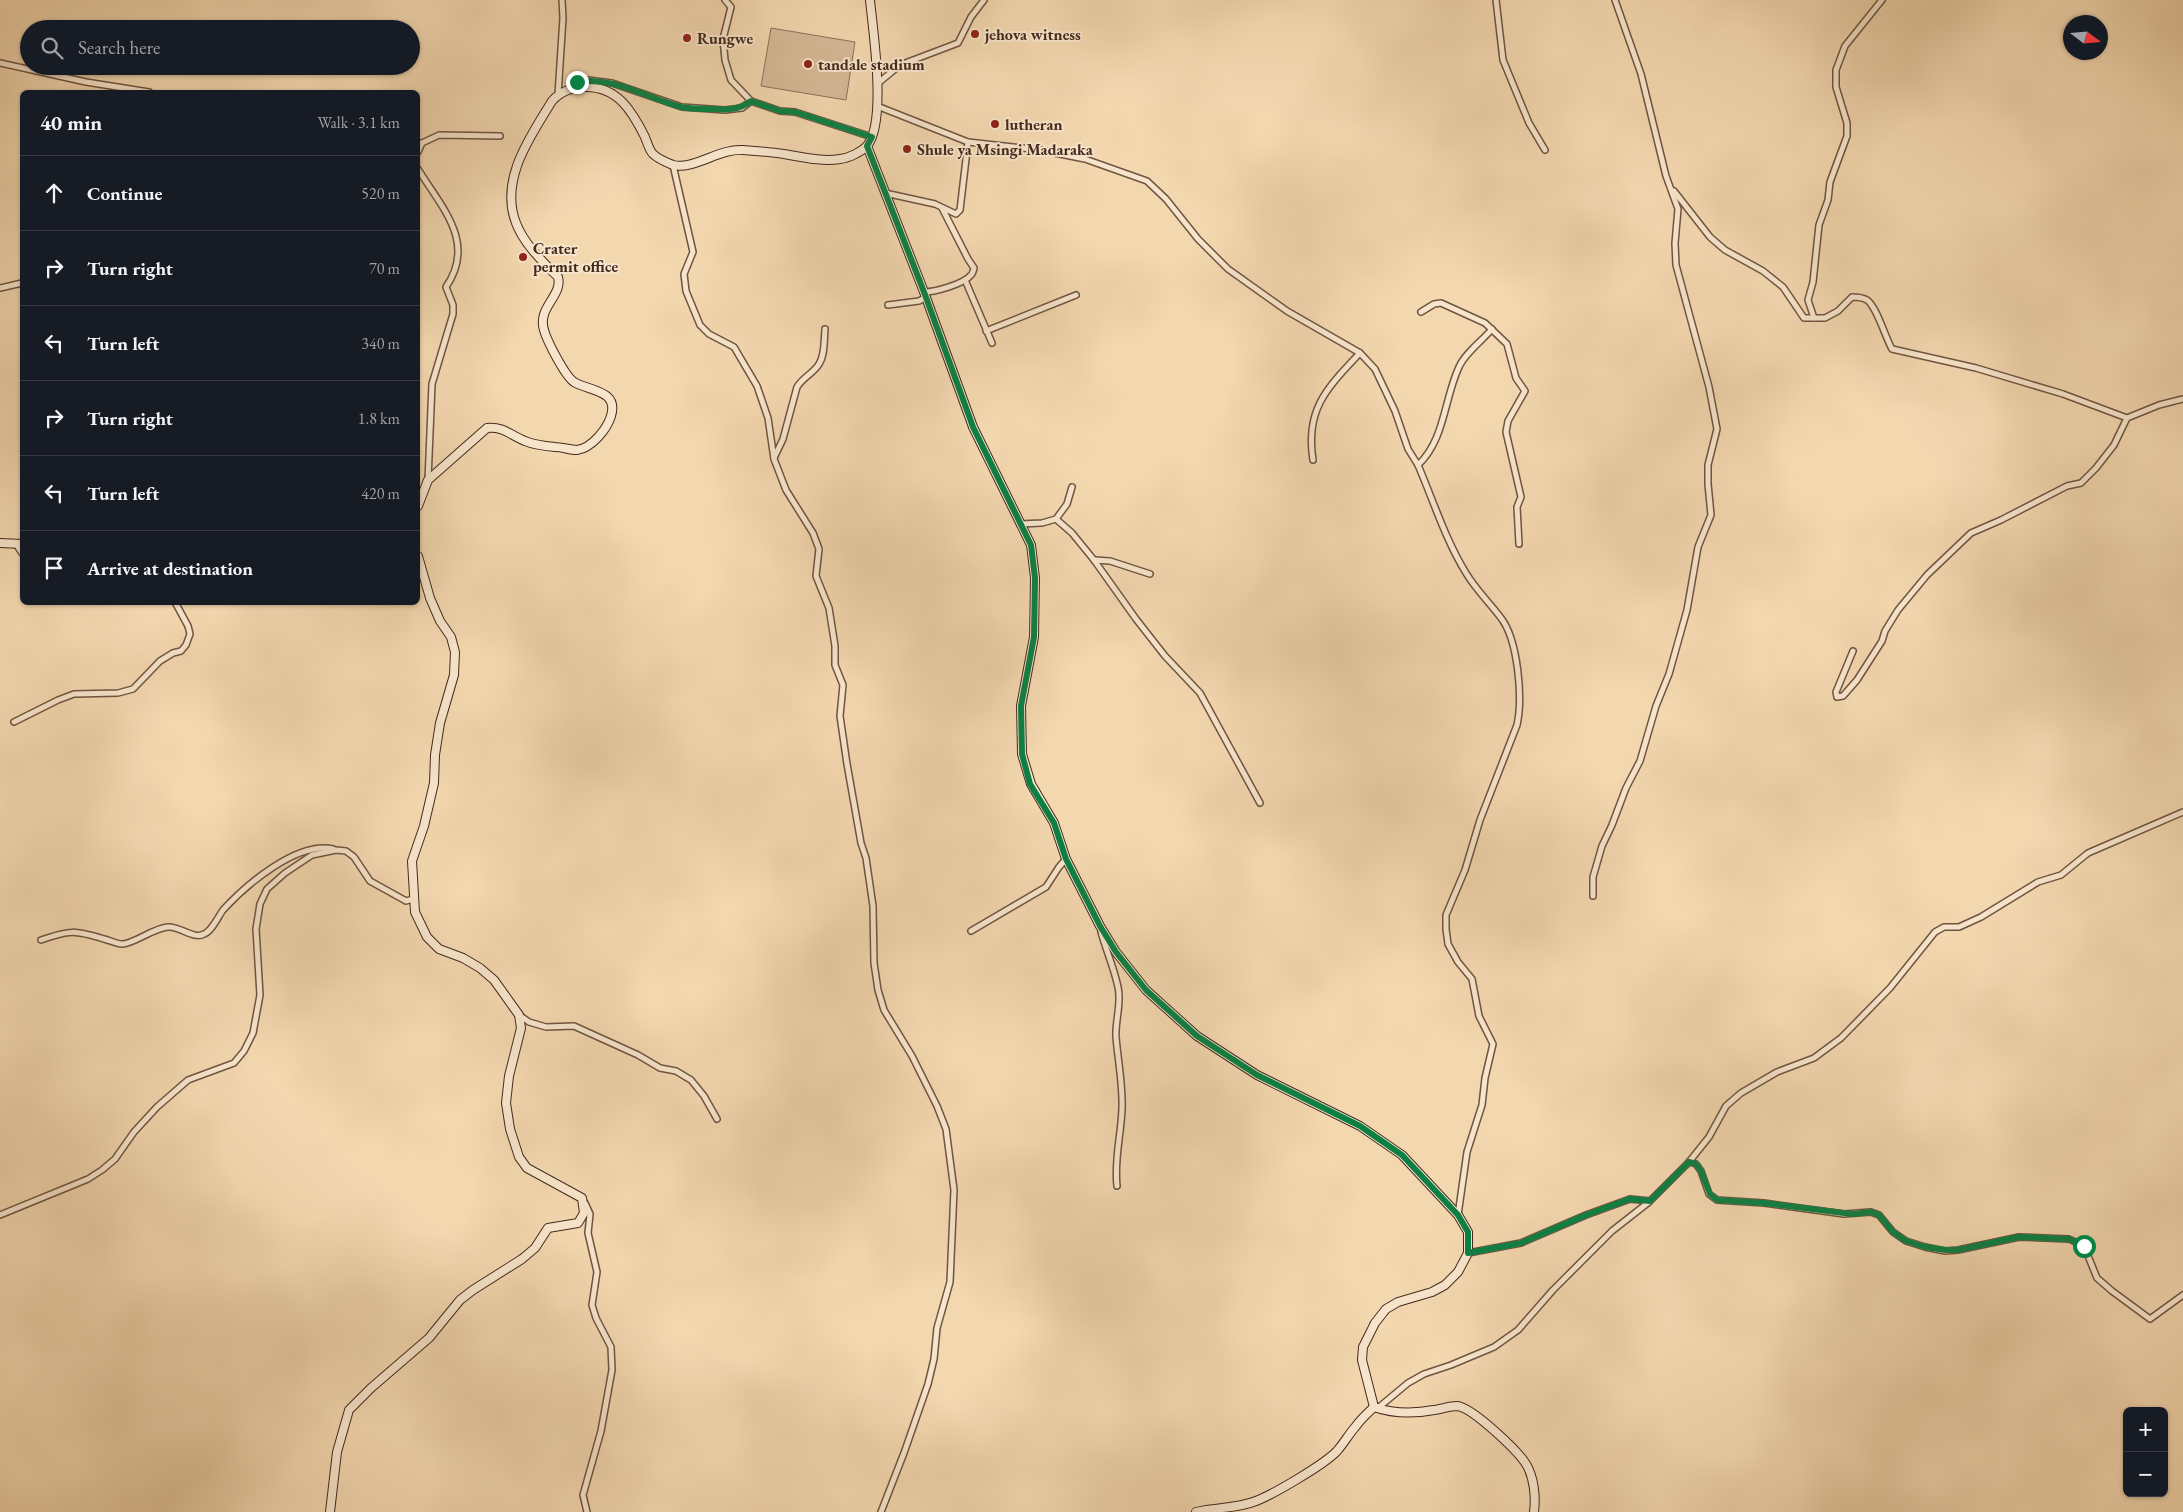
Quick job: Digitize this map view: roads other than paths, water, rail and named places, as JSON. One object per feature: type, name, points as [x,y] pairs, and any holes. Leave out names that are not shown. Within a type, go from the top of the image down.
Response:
[{"type":"street","points":[[558,95],[563,18],[562,0]]},
{"type":"street","points":[[725,0],[731,7],[722,39],[725,60],[731,80],[751,101],[780,111],[795,112],[872,137]]},
{"type":"street","points":[[571,88],[598,88],[611,92],[624,103],[634,116],[654,155],[673,165],[684,166],[740,150],[818,160],[841,159],[858,153],[867,146],[872,137],[877,106],[877,84],[870,0]]},
{"type":"street","points":[[877,84],[900,65],[958,43],[971,17],[984,0]]},
{"type":"street","points":[[1496,0],[1503,60],[1529,124],[1545,150]]},
{"type":"street","points":[[1593,896],[1593,877],[1602,846],[1626,788],[1640,761],[1656,706],[1669,674],[1687,610],[1698,547],[1711,514],[1708,465],[1717,429],[1709,388],[1676,265],[1675,243],[1678,209],[1666,176],[1641,74],[1615,0]]},
{"type":"street","points":[[1814,318],[1808,300],[1813,282],[1819,225],[1828,200],[1830,182],[1847,136],[1847,123],[1836,87],[1836,70],[1845,46],[1882,0]]},
{"type":"street","points":[[0,63],[20,67]]},
{"type":"street","points":[[54,75],[136,90]]},
{"type":"street","points":[[428,480],[487,428],[497,427],[504,429],[523,441],[534,445],[578,450],[594,442],[611,416],[612,405],[606,395],[574,382],[565,371],[544,329],[545,309],[558,289],[558,277],[532,250],[516,222],[512,201],[513,183],[522,152],[552,101],[577,82],[588,80],[612,83],[682,108],[725,110],[742,108],[751,101]]},
{"type":"street","points":[[877,106],[968,142],[1040,150],[1085,159],[1147,181],[1166,200],[1198,239],[1228,269],[1287,311],[1360,353],[1375,368],[1395,411],[1408,449],[1418,465],[1465,572],[1502,619],[1512,636],[1520,710],[1505,761],[1480,820],[1465,870],[1446,915],[1448,944],[1458,962],[1472,979],[1479,1016],[1492,1044],[1482,1105],[1467,1152],[1458,1215]]},
{"type":"street","points":[[420,143],[439,135],[500,136]]},
{"type":"street","points":[[885,193],[942,207],[956,214],[960,210],[968,142]]},
{"type":"street","points":[[867,146],[925,295],[973,427],[1031,545],[1035,578],[1034,637],[1021,706],[1022,754],[1030,784],[1054,823],[1066,859],[1100,926],[1116,952],[1146,990],[1197,1036],[1257,1075],[1360,1126],[1402,1155],[1458,1215],[1468,1232],[1468,1253],[1458,1272],[1445,1286],[1398,1302],[1386,1309],[1375,1323],[1363,1347],[1362,1360],[1376,1407]]},
{"type":"street","points":[[673,165],[693,252],[684,274],[686,291],[700,325],[709,334],[734,347],[757,386],[768,418],[774,459],[786,490],[813,533],[819,548],[816,576],[829,608],[835,646],[835,665],[843,685],[840,716],[873,906],[874,963],[878,990],[884,1010],[912,1056],[937,1106],[946,1129],[954,1190],[950,1282],[937,1328],[934,1359],[921,1408],[881,1512]]},
{"type":"street","points":[[420,173],[455,228],[458,243],[457,263],[453,277],[446,287],[453,305],[453,314],[432,384],[428,480],[420,501]]},
{"type":"street","points":[[1672,189],[1710,237],[1725,250],[1763,271],[1783,287],[1804,318],[1825,318],[1838,311],[1852,297],[1862,298],[1869,301],[1875,311],[1884,337],[1892,349],[1976,368],[2063,394],[2127,418]]},
{"type":"street","points":[[888,305],[919,301],[925,295],[965,280],[972,275],[974,268],[942,207]]},
{"type":"street","points":[[965,280],[992,343]]},
{"type":"street","points":[[0,288],[20,283]]},
{"type":"street","points":[[986,331],[1076,295]]},
{"type":"street","points":[[1421,312],[1434,304],[1441,303],[1486,323],[1507,344],[1516,378],[1525,391],[1508,421],[1506,432],[1521,497],[1517,507],[1519,544]]},
{"type":"street","points":[[774,459],[783,439],[797,387],[802,379],[819,365],[825,329]]},
{"type":"street","points":[[1418,465],[1429,455],[1436,440],[1450,390],[1460,364],[1492,329]]},
{"type":"street","points":[[1313,460],[1310,435],[1316,406],[1336,379],[1360,353]]},
{"type":"street","points":[[1853,651],[1836,692],[1837,697],[1843,696],[1857,680],[1882,641],[1885,631],[1898,610],[1927,575],[1971,533],[2001,520],[2067,486],[2081,483],[2114,445],[2127,418],[2159,405],[2183,399]]},
{"type":"street","points":[[1020,524],[1056,520],[1067,504],[1072,487]]},
{"type":"street","points":[[1056,520],[1072,533],[1165,656],[1200,693],[1260,802]]},
{"type":"street","points":[[0,543],[19,544]]},
{"type":"street","points":[[1094,560],[1110,561],[1150,574]]},
{"type":"street","points":[[420,563],[430,598],[440,621],[451,637],[455,652],[454,675],[440,723],[435,755],[434,783],[424,826],[412,861],[413,899],[417,916],[427,937],[439,949],[462,958],[480,968],[494,980],[519,1015],[530,1022],[546,1028],[574,1026],[638,1055],[660,1068],[676,1071],[691,1080],[704,1096],[717,1119]]},
{"type":"street","points":[[14,722],[74,694],[118,693],[133,689],[160,661],[173,653],[182,651],[186,645],[190,634],[188,626],[177,605]]},
{"type":"street","points":[[1196,1512],[1213,1508],[1226,1509],[1256,1501],[1277,1490],[1326,1460],[1337,1451],[1357,1424],[1408,1383],[1424,1374],[1494,1347],[1518,1330],[1553,1290],[1612,1231],[1650,1201],[1689,1162],[1709,1137],[1726,1106],[1741,1093],[1777,1072],[1814,1058],[1841,1038],[1890,988],[1935,932],[1944,927],[1959,927],[1981,917],[2038,882],[2061,875],[2088,853],[2183,812]]},
{"type":"street","points":[[41,940],[67,931],[79,931],[122,944],[168,927],[179,928],[196,936],[205,934],[241,892],[270,870],[299,853],[312,849],[330,848],[346,851],[354,857],[370,881],[406,901],[413,899]]},
{"type":"street","points":[[0,1215],[88,1179],[102,1170],[115,1158],[134,1132],[157,1107],[188,1080],[234,1063],[244,1051],[253,1033],[260,995],[256,929],[260,904],[267,889],[285,873],[312,855],[336,850]]},
{"type":"street","points":[[971,931],[1046,887],[1066,859]]},
{"type":"street","points":[[1100,926],[1120,999],[1117,1012],[1116,1035],[1122,1110],[1115,1167],[1117,1186]]},
{"type":"street","points":[[519,1015],[521,1028],[509,1076],[506,1103],[510,1128],[519,1157],[527,1168],[582,1198],[590,1214],[588,1232],[597,1272],[592,1305],[596,1318],[611,1347],[612,1370],[601,1431],[583,1495],[587,1512]]},
{"type":"street","points":[[1689,1162],[1696,1164],[1701,1171],[1710,1194],[1717,1200],[1764,1203],[1852,1214],[1871,1212],[1879,1215],[1893,1232],[1906,1241],[1925,1247],[1958,1250],[2019,1237],[2069,1239],[2084,1246],[2097,1278],[2150,1319],[2183,1295]]},
{"type":"street","points":[[330,1512],[337,1452],[349,1410],[370,1388],[429,1338],[460,1300],[522,1259],[535,1248],[548,1228],[578,1222],[584,1213],[582,1198]]},
{"type":"street","points":[[1468,1253],[1521,1243],[1586,1215],[1630,1199],[1650,1201]]},
{"type":"street","points":[[1376,1407],[1390,1412],[1413,1413],[1456,1406],[1469,1410],[1483,1420],[1526,1463],[1532,1477],[1535,1503],[1534,1512]]},
{"type":"place","name":"jehova witness","points":[[975,34]]},
{"type":"place","name":"Rungwe","points":[[687,38]]},
{"type":"place","name":"tandale stadium","points":[[808,64]]},
{"type":"place","name":"lutheran","points":[[995,124]]},
{"type":"place","name":"Shule ya Msingi Madaraka","points":[[907,149]]},
{"type":"place","name":"Crater permit office","points":[[523,257]]}]
